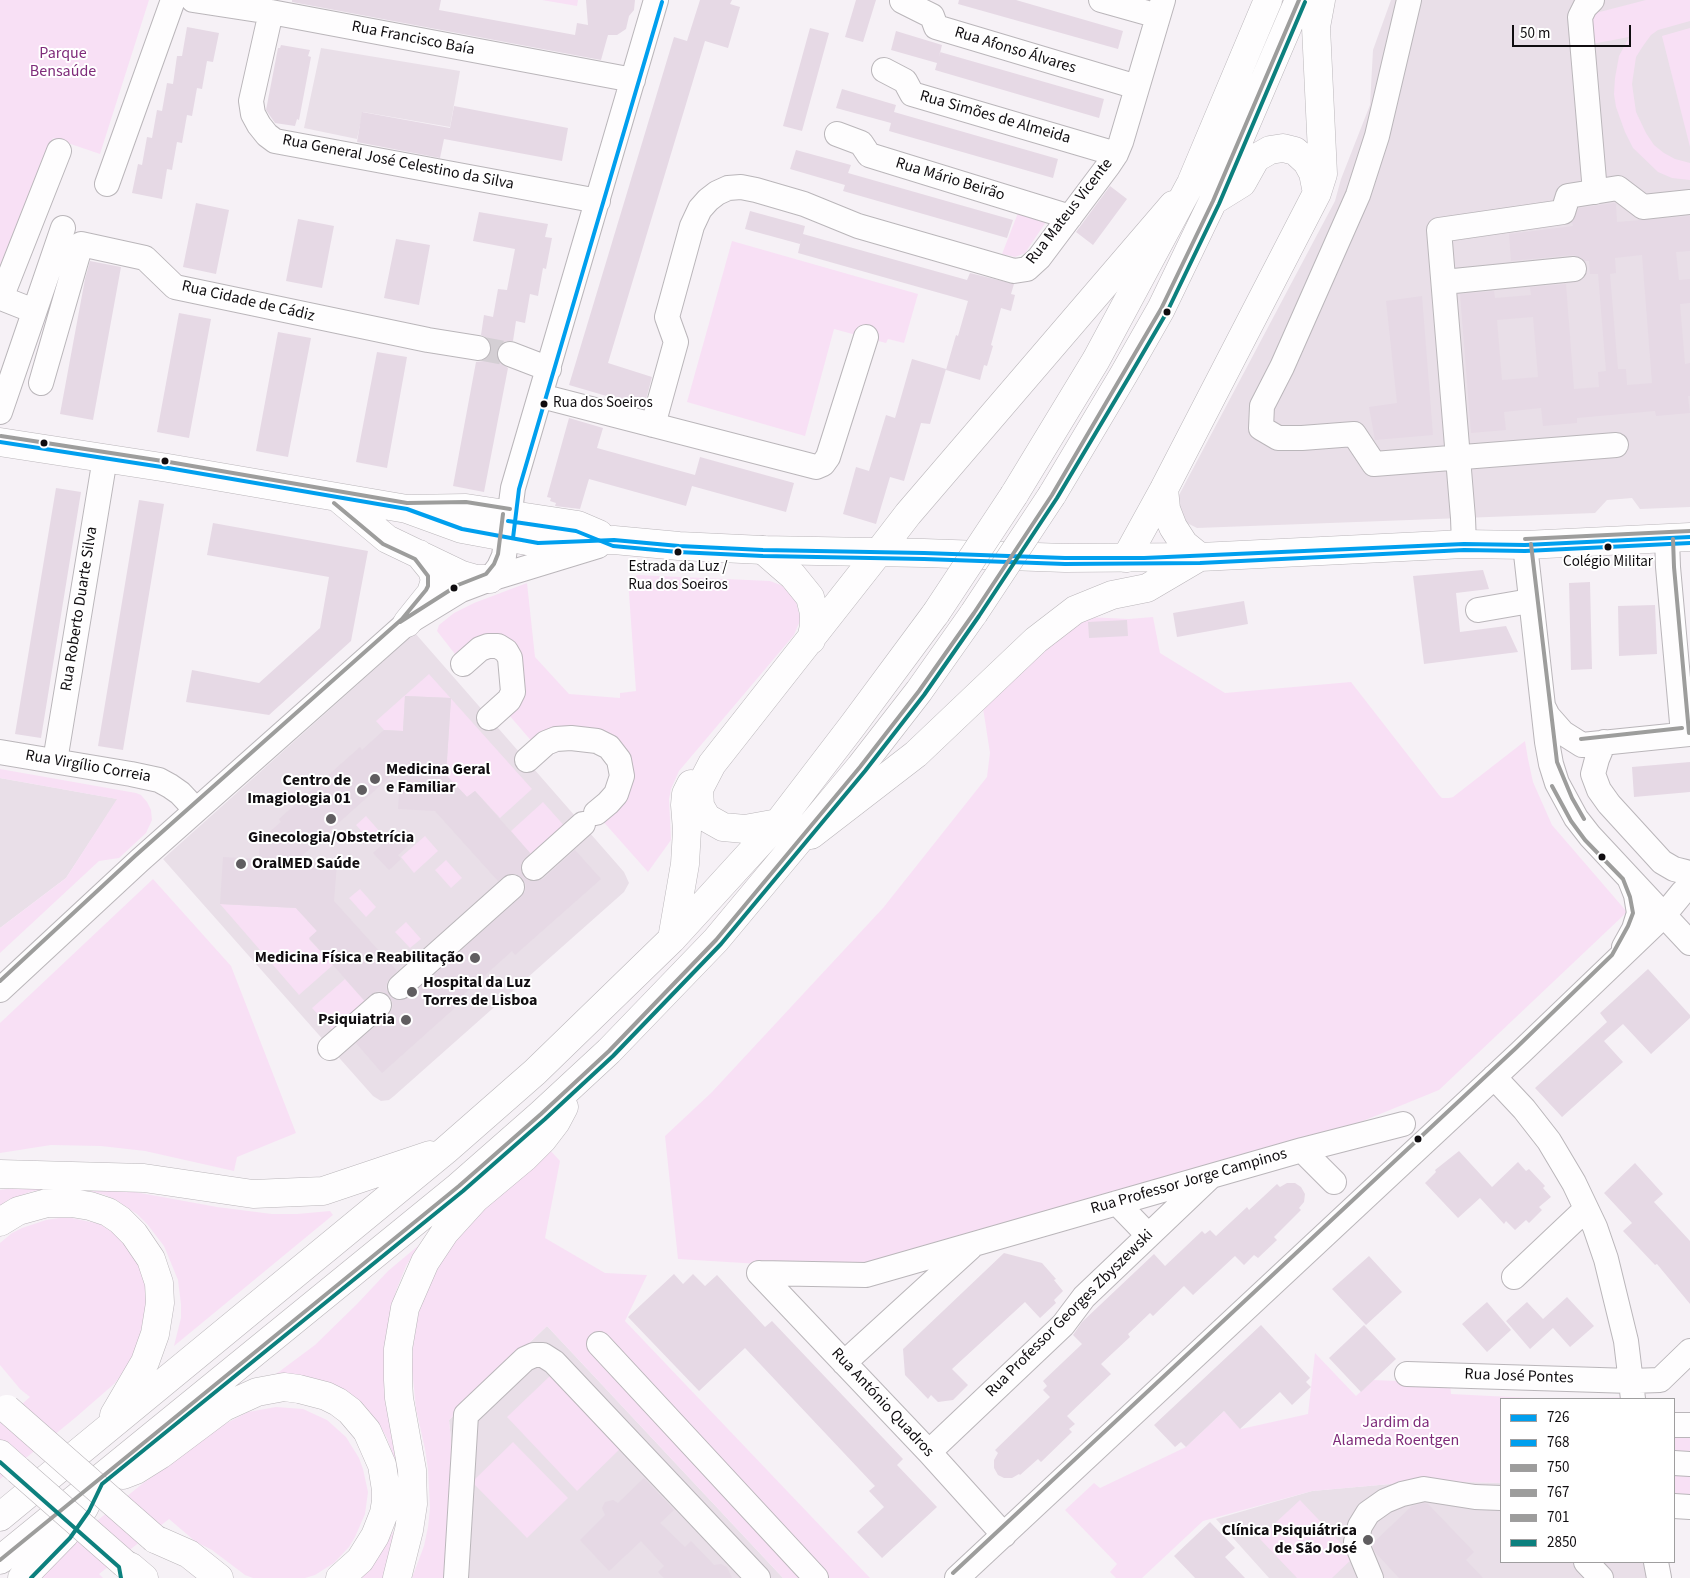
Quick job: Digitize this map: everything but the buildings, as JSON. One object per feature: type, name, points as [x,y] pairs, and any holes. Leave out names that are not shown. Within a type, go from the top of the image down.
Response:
[{"type":"main road","points":[[0,1517],[446,1150],[535,1072],[672,939],[778,823],[936,613],[1014,495],[1096,360],[1191,183],[1268,0]]},
{"type":"main road","points":[[0,1560],[459,1186],[541,1114],[608,1051],[716,940],[860,768],[919,691],[974,613],[1052,495],[1124,374],[1161,309],[1213,201],[1299,0]]},
{"type":"main road","points":[[1126,558],[1164,489],[1317,193],[1323,174],[1316,28],[1321,0]]},
{"type":"main road","points":[[1213,201],[1242,183],[1256,158],[1270,150],[1283,148],[1295,151],[1307,162],[1313,173],[1317,193]]},
{"type":"main road","points":[[778,823],[745,829],[723,826],[707,818],[700,806],[699,789],[712,764],[908,514],[1191,183]]},
{"type":"main road","points":[[0,442],[407,508],[462,529],[508,526],[538,543],[614,540],[679,546],[764,550],[1126,558],[1200,557],[1464,544],[1525,545],[1679,538]]},
{"type":"main road","points":[[1164,489],[1166,509],[1173,527],[1184,544],[1200,557]]},
{"type":"main road","points":[[338,498],[387,539],[462,575],[476,579],[490,579]]},
{"type":"main road","points":[[764,550],[793,576],[810,597],[814,612],[811,640]]},
{"type":"main road","points":[[407,623],[434,587],[435,580],[432,570],[419,554]]},
{"type":"main road","points":[[790,851],[916,754],[1036,640],[1075,610],[1112,595],[1147,588],[1200,557]]},
{"type":"main road","points":[[672,939],[685,864],[687,830],[686,794],[695,777],[712,764]]},
{"type":"main road","points":[[397,1578],[409,1530],[413,1504],[412,1470],[399,1398],[398,1372],[400,1334],[411,1293],[425,1262],[445,1232],[476,1199],[543,1139],[556,1122],[580,1077]]},
{"type":"main road","points":[[0,1174],[144,1178],[253,1194],[323,1191],[446,1150]]},
{"type":"main road","points":[[0,1222],[18,1211],[47,1203],[72,1203],[90,1206],[108,1212],[120,1220],[134,1234],[151,1258],[158,1283],[160,1304],[155,1334],[145,1362],[104,1432]]},
{"type":"main road","points":[[97,1480],[119,1477],[136,1470],[160,1455],[224,1407],[258,1392],[284,1387],[326,1396],[350,1411],[367,1431],[380,1459],[386,1490],[384,1513],[375,1536],[360,1560],[340,1578]]},
{"type":"main road","points":[[4,1406],[155,1539],[189,1554],[219,1578]]},
{"type":"main road","points":[[0,1454],[132,1573]]},
{"type":"main road","points":[[22,1578],[65,1534],[84,1508],[97,1480]]},
{"type":"main road","points":[[155,1539],[161,1551],[191,1578]]},
{"type":"street","points":[[107,184],[173,0]]},
{"type":"street","name":"Rua Francisco Baía","points":[[193,0],[271,12],[633,80]]},
{"type":"street","points":[[490,579],[504,556],[513,488],[656,0]]},
{"type":"street","points":[[1101,0],[1161,8]]},
{"type":"street","points":[[1409,0],[1377,136],[1358,196],[1282,368],[1262,406],[1261,428],[1278,438],[1354,434],[1374,464],[1616,445]]},
{"type":"street","points":[[1592,0],[1585,7],[1580,17],[1595,192]]},
{"type":"street","name":"Rua Afonso Álvares","points":[[902,1],[932,16],[936,27],[1137,88]]},
{"type":"street","name":"Rua Mateus Vicente","points":[[653,425],[676,342],[667,317],[696,217],[708,200],[728,188],[741,187],[756,190],[804,204],[858,226],[1014,270],[1027,269],[1034,264],[1116,154],[1161,8]]},
{"type":"street","name":"Rua General José Celestino da Silva","points":[[271,12],[251,101],[253,114],[259,125],[275,141],[598,201]]},
{"type":"street","name":"Rua Simões de Almeida","points":[[884,70],[905,81],[912,94],[1116,154]]},
{"type":"street","name":"Rua Mário Beirão","points":[[837,134],[861,143],[869,155],[1070,217]]},
{"type":"street","points":[[34,311],[1,298],[59,150]]},
{"type":"street","points":[[1464,544],[1439,230],[1563,212],[1568,196],[1618,188],[1643,207],[1690,202]]},
{"type":"street","points":[[0,412],[63,228]]},
{"type":"street","name":"Rua Cidade de Cádiz","points":[[41,383],[80,244],[145,258],[175,287],[428,340],[478,348]]},
{"type":"street","points":[[1444,282],[1574,269]]},
{"type":"street","points":[[541,396],[814,467],[820,466],[828,457],[866,337]]},
{"type":"street","points":[[510,354],[549,369]]},
{"type":"street","name":"Rua Roberto Duarte Silva","points":[[55,761],[105,458]]},
{"type":"street","points":[[1557,783],[1562,767],[1571,754],[1593,744],[1686,734],[1668,567],[1679,538]]},
{"type":"street","points":[[0,990],[196,810],[407,623],[458,592],[490,579],[614,540]]},
{"type":"street","points":[[1525,545],[1542,704],[1551,764],[1557,783],[1576,818],[1590,836],[1690,943]]},
{"type":"street","points":[[1478,610],[1530,601]]},
{"type":"street","points":[[463,664],[480,649],[488,646],[498,646],[506,651],[510,658],[513,692],[509,700],[489,718]]},
{"type":"street","points":[[1542,704],[1548,716],[1563,733],[1593,744]]},
{"type":"street","points":[[1593,744],[1597,759],[1593,774],[1599,790],[1609,804],[1662,862],[1674,869],[1690,873]]},
{"type":"street","name":"Rua Virgílio Correia","points":[[0,752],[158,780],[180,793],[196,810]]},
{"type":"street","points":[[531,766],[562,752],[592,754],[598,757],[606,767],[608,780],[589,814],[534,868]]},
{"type":"street","points":[[1617,960],[1634,929],[1639,913],[1636,895],[1628,876]]},
{"type":"street","points":[[957,1578],[1494,1077],[1664,915],[1690,885]]},
{"type":"street","points":[[400,987],[512,887]]},
{"type":"street","points":[[330,1048],[379,1005]]},
{"type":"street","points":[[1494,1077],[1524,1109],[1549,1141],[1574,1183],[1598,1235],[1611,1278],[1626,1341],[1632,1390]]},
{"type":"street","name":"Rua Professor Jorge Campinos","points":[[759,1273],[866,1275],[1212,1175],[1403,1124]]},
{"type":"street","points":[[1302,1150],[1334,1182]]},
{"type":"street","name":"Rua Professor Georges Zbyszewski","points":[[929,1452],[1063,1325],[1084,1296],[1212,1175]]},
{"type":"street","points":[[1117,1203],[1148,1235]]},
{"type":"street","points":[[1514,1277],[1586,1209]]},
{"type":"street","name":"Rua Professor Jorge Campinos","points":[[844,1363],[975,1243]]},
{"type":"street","name":"Rua António Quadros","points":[[759,1273],[929,1452],[1004,1535]]},
{"type":"street","points":[[599,1344],[816,1578]]},
{"type":"street","name":"Rua José Pontes","points":[[1407,1374],[1632,1390],[1660,1380],[1690,1351]]},
{"type":"street","points":[[456,1578],[466,1415],[525,1359],[534,1355],[542,1355],[554,1362],[758,1578]]},
{"type":"street","points":[[1675,1425],[1690,1425]]},
{"type":"street","points":[[1675,1463],[1690,1464]]},
{"type":"street","points":[[1371,1578],[1356,1542],[1360,1526],[1368,1513],[1385,1501],[1402,1494],[1424,1489],[1475,1497],[1500,1498]]},
{"type":"street","points":[[1675,1506],[1690,1507]]},
{"type":"street","points":[[1656,1563],[1659,1578]]},
{"type":"shaded area","name":"Colégio Militar","points":[[1391,0],[1690,0],[1690,507],[1640,509],[1632,498],[1607,500],[1595,513],[1197,528],[1185,522],[1179,508],[1179,495],[1335,201],[1341,179],[1370,105],[1373,50]]},
{"type":"shaded area","points":[[321,48],[460,71],[450,127],[363,112],[357,139],[304,128]]},
{"type":"shaded area","points":[[415,633],[624,872],[629,883],[624,892],[394,1096],[389,1100],[381,1101],[373,1096],[163,859]]},
{"type":"shaded area","points":[[0,778],[118,799],[66,878],[0,928]]},
{"type":"shaded area","points":[[547,1326],[783,1578],[446,1578],[456,1491],[449,1420]]},
{"type":"shaded area","name":"Clínica Psiquiátrica de São José","points":[[1424,1481],[1500,1483],[1500,1563],[1645,1563],[1648,1578],[1269,1578],[1216,1519],[1312,1491]]},
{"type":"green space","name":"Parque Bensaúde","points":[[0,0],[149,0],[100,154],[53,138],[0,275]]},
{"type":"green space","points":[[542,0],[578,0],[577,6]]},
{"type":"green space","points":[[1646,0],[1690,0],[1690,21],[1658,30],[1651,35],[1643,46],[1636,57],[1632,84],[1636,112],[1646,133],[1654,145],[1664,153],[1675,159],[1690,163],[1690,180],[1672,178],[1658,172],[1633,148],[1625,132],[1616,107],[1614,94],[1619,56],[1629,37],[1592,44],[1588,15]]},
{"type":"green space","points":[[1690,28],[1690,147],[1662,36]]},
{"type":"green space","points":[[1018,213],[1046,222],[1025,253],[1015,257],[1002,254]]},
{"type":"green space","points":[[732,241],[918,294],[904,343],[888,339],[886,343],[834,329],[805,436],[687,402]]},
{"type":"green space","points":[[637,575],[770,581],[788,590],[796,601],[800,617],[794,635],[679,771],[669,799],[671,840],[648,872],[601,819],[623,752],[534,744],[509,715],[519,653],[458,658],[437,631],[439,625],[454,613],[474,603],[527,583],[535,657],[569,694],[620,698],[620,693],[636,691],[628,580],[633,579]]},
{"type":"green space","points":[[1087,617],[1129,619],[1153,617],[1160,653],[1225,693],[1351,682],[1442,798],[1453,797],[1525,741],[1533,782],[1552,825],[1627,912],[1439,1090],[1336,1132],[859,1270],[678,1259],[665,1136],[711,1093],[883,908],[987,777],[990,753],[983,708],[1073,625]]},
{"type":"green space","points":[[429,674],[450,698],[405,696],[403,731],[384,730],[376,721]]},
{"type":"green space","points":[[451,699],[532,789],[500,818],[475,791],[467,797],[446,775]]},
{"type":"green space","points":[[0,769],[136,793],[141,795],[147,802],[151,810],[152,820],[146,833],[119,858],[99,861],[0,953],[0,928],[66,878],[117,799],[0,778]]},
{"type":"green space","points":[[543,802],[568,830],[535,859],[511,831]]},
{"type":"green space","points":[[366,816],[381,833],[371,842],[356,825]]},
{"type":"green space","points":[[425,836],[438,851],[414,873],[401,857]]},
{"type":"green space","points":[[446,860],[462,878],[451,888],[435,870]]},
{"type":"green space","points":[[153,879],[231,966],[296,1133],[237,1157],[234,1171],[145,1151],[101,1146],[51,1145],[0,1153],[0,1023]]},
{"type":"green space","points":[[360,889],[376,907],[366,917],[349,898]]},
{"type":"green space","points":[[220,904],[296,908],[317,931],[309,939],[333,965],[299,995]]},
{"type":"green space","points":[[406,922],[421,939],[410,948],[395,932]]},
{"type":"green space","points":[[345,979],[369,1006],[337,1035],[312,1008]]},
{"type":"green space","points":[[549,1149],[560,1161],[545,1238],[605,1273],[647,1275],[625,1321],[870,1578],[783,1578],[547,1326],[449,1420],[456,1491],[446,1578],[412,1578],[424,1546],[430,1508],[428,1469],[416,1409],[412,1368],[419,1309],[436,1268],[459,1232]]},
{"type":"green space","points":[[39,1184],[102,1186],[217,1207],[272,1214],[330,1211],[333,1215],[174,1346],[181,1318],[178,1280],[164,1246],[147,1224],[137,1214],[116,1200],[78,1188],[53,1187],[30,1192],[8,1200],[0,1206],[0,1190]]},
{"type":"green space","points":[[59,1218],[72,1218],[100,1224],[114,1233],[128,1246],[136,1257],[148,1287],[151,1312],[132,1361],[114,1384],[0,1479],[0,1423],[30,1397],[20,1389],[0,1365],[0,1243],[12,1233],[22,1228]]},
{"type":"green space","points":[[419,1245],[406,1266],[396,1291],[386,1334],[384,1377],[399,1465],[396,1465],[387,1438],[380,1426],[373,1416],[355,1399],[287,1374],[276,1374],[315,1345],[388,1271]]},
{"type":"green space","name":"Jardim da Alameda Roentgen","points":[[1315,1353],[1356,1396],[1373,1380],[1450,1383],[1451,1394],[1530,1398],[1500,1398],[1500,1483],[1424,1481],[1312,1491],[1203,1521],[1142,1578],[1116,1578],[1110,1572],[1117,1564],[1065,1510],[1094,1483],[1100,1488],[1186,1447],[1224,1411],[1241,1429],[1308,1414]]},
{"type":"green space","points":[[553,1373],[623,1446],[577,1491],[507,1417]]},
{"type":"green space","points":[[1641,1397],[1641,1398],[1596,1398]]},
{"type":"green space","points":[[276,1407],[303,1409],[327,1420],[346,1437],[359,1458],[368,1492],[365,1514],[349,1547],[334,1563],[315,1575],[305,1578],[253,1578],[245,1575],[212,1550],[196,1542],[169,1519],[99,1574],[103,1578],[33,1578],[65,1547],[142,1484],[223,1425],[248,1412]]},
{"type":"green space","points":[[1675,1419],[1690,1420],[1690,1514],[1675,1513]]},
{"type":"green space","points":[[513,1442],[568,1498],[527,1538],[472,1482]]},
{"type":"green space","points":[[1300,1500],[1354,1557],[1332,1578],[1297,1578],[1259,1538]]},
{"type":"green space","points":[[393,1532],[396,1532],[383,1578],[361,1578],[378,1558]]},
{"type":"tunnel","points":[[478,348],[510,354]]},
{"type":"transit line","name":"750","points":[[0,1560],[459,1186],[609,1051],[716,940],[860,767],[919,691],[974,613],[1052,495],[1161,309],[1213,201],[1299,0]]},
{"type":"transit line","name":"768","points":[[513,538],[519,489],[662,2]]},
{"type":"transit line","name":"2850","points":[[31,1578],[70,1538],[89,1511],[102,1484],[463,1191],[613,1056],[721,944],[865,771],[924,695],[1057,498],[1167,312],[1219,204],[1305,2]]},
{"type":"transit line","name":"701","points":[[1,436],[169,462],[407,503],[466,502],[510,509]]},
{"type":"transit line","name":"726","points":[[0,442],[168,468],[407,509],[462,529],[538,543],[614,540],[679,546],[763,550],[1065,558],[1144,558],[1464,544],[1525,545],[1690,537]]},
{"type":"transit line","name":"701","points":[[0,981],[135,856],[402,619],[426,590],[428,576],[415,559],[383,544],[334,503]]},
{"type":"transit line","name":"701","points":[[400,622],[458,585],[486,574],[494,564],[498,554],[503,514]]},
{"type":"transit line","name":"768","points":[[508,521],[576,531],[613,546],[678,552],[1065,564],[1200,563],[1464,550],[1525,551],[1690,543]]},
{"type":"transit line","name":"767","points":[[1525,539],[1690,531]]},
{"type":"transit line","name":"767","points":[[1673,539],[1689,733]]},
{"type":"transit line","name":"767","points":[[1531,544],[1557,762],[1572,798],[1584,819]]},
{"type":"transit line","name":"767","points":[[1581,739],[1682,728]]},
{"type":"transit line","name":"767","points":[[953,1573],[1516,1048],[1612,955],[1633,913],[1630,897],[1623,879],[1585,840],[1571,821],[1552,786]]},
{"type":"transit line","name":"2850","points":[[0,1462],[119,1567],[121,1578]]},
{"type":"place","name":"Rua dos Soeiros","points":[[544,404]]},
{"type":"place","name":"Colégio Militar","points":[[1608,547]]},
{"type":"place","name":"Estrada da Luz / Rua dos Soeiros","points":[[678,552]]},
{"type":"place","name":"Medicina Geral e Familiar","points":[[375,779]]},
{"type":"place","name":"Centro de Imagiologia 01","points":[[362,790]]},
{"type":"place","name":"Ginecologia/Obstetrícia","points":[[331,819]]},
{"type":"place","name":"OralMED Saúde","points":[[241,864]]},
{"type":"place","name":"Medicina Física e Reabilitação","points":[[475,958]]},
{"type":"place","name":"Hospital da Luz Torres de Lisboa","points":[[412,992]]},
{"type":"place","name":"Psiquiatria","points":[[406,1020]]},
{"type":"place","name":"Clínica Psiquiátrica de São José","points":[[1368,1540]]}]
